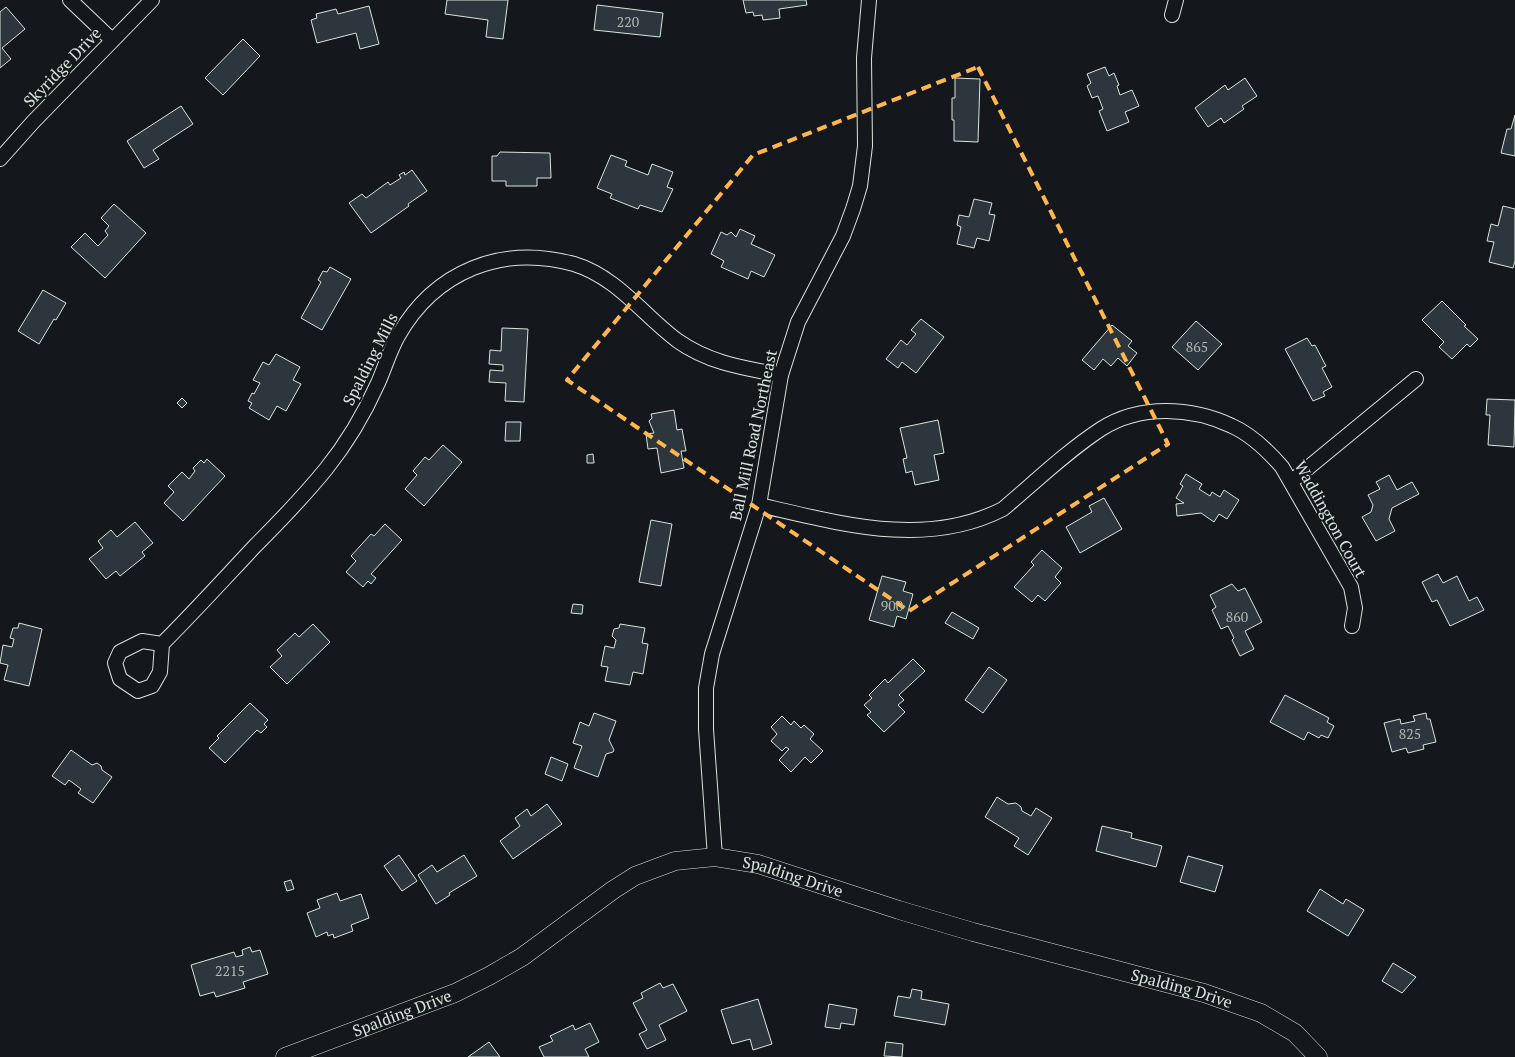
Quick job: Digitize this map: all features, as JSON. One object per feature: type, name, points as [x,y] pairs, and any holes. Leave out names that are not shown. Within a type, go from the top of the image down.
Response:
[{"type":"street","points":[[70,0],[112,40]]},
{"type":"street","name":"Skyridge Drive","points":[[0,159],[33,122],[152,0]]},
{"type":"street","name":"Ball Mill Road Northeast","points":[[715,857],[706,729],[706,688],[712,654],[759,505],[781,375],[798,322],[843,236],[854,209],[860,186],[865,146],[864,58],[869,0]]},
{"type":"street","points":[[1172,15],[1176,0]]},
{"type":"street","name":"Spalding Mills","points":[[162,644],[297,504],[328,467],[363,414],[379,382],[397,337],[415,310],[441,286],[472,268],[496,260],[524,257],[549,258],[576,265],[614,285],[677,340],[698,353],[729,366],[781,375]]},
{"type":"street","points":[[1292,481],[1416,379]]},
{"type":"street","name":"Waddington Court","points":[[759,505],[850,526],[879,530],[924,530],[961,524],[1004,509],[1074,448],[1102,428],[1130,416],[1162,410],[1199,414],[1234,426],[1268,451],[1282,467],[1292,481],[1351,588],[1355,608],[1352,626]]},
{"type":"street","name":"Spalding Drive","points":[[285,1057],[455,993],[490,976],[522,957],[635,876],[675,861],[715,857],[758,864],[899,910],[992,937],[1204,993],[1262,1013],[1295,1033],[1318,1057]]},
{"type":"highlighted area","points":[[978,67],[1168,444],[909,611],[567,380],[753,155]]},
{"type":"building","points":[[447,0],[508,0],[503,39],[486,37],[488,20],[445,14]]},
{"type":"building","points":[[743,0],[806,0],[807,5],[779,9],[780,18],[763,20],[762,15],[754,16],[753,12],[746,13]]},
{"type":"building","points":[[597,5],[663,13],[660,37],[594,30]]},
{"type":"building","points":[[369,6],[379,44],[360,49],[356,33],[317,43],[311,20],[317,18],[316,14],[336,9],[338,14]]},
{"type":"building","points":[[6,7],[25,29],[2,48],[11,59],[0,68],[0,12]]},
{"type":"building","points":[[243,39],[260,56],[223,95],[205,78]]},
{"type":"building","points":[[1105,67],[1109,76],[1114,73],[1119,85],[1117,86],[1120,95],[1132,90],[1139,106],[1125,112],[1129,122],[1107,131],[1099,111],[1103,109],[1098,96],[1092,98],[1087,86],[1091,83],[1087,74]]},
{"type":"building","points":[[955,78],[980,79],[978,142],[954,141],[952,98],[955,98]]},
{"type":"building","points":[[1245,78],[1257,96],[1242,106],[1244,109],[1224,123],[1221,118],[1208,127],[1195,108],[1225,85],[1228,90]]},
{"type":"building","points":[[181,106],[193,124],[153,150],[159,159],[144,168],[127,141]]},
{"type":"building","points":[[1515,115],[1515,156],[1501,153],[1507,129],[1511,129]]},
{"type":"building","points":[[500,152],[550,153],[551,178],[537,178],[537,186],[506,186],[506,181],[492,181],[492,156],[497,156]]},
{"type":"building","points":[[611,155],[627,161],[625,166],[648,175],[652,164],[673,172],[667,187],[673,189],[662,212],[640,205],[638,209],[610,198],[612,194],[597,188]]},
{"type":"building","points":[[412,170],[427,191],[371,233],[349,203],[362,194],[366,198],[388,182],[390,185],[401,178],[399,175],[404,172],[405,175]]},
{"type":"building","points":[[974,199],[992,203],[989,214],[995,215],[989,241],[977,238],[974,248],[957,244],[961,227],[957,225],[959,215],[969,217]]},
{"type":"building","points":[[114,204],[146,233],[105,278],[71,247],[85,233],[98,246],[108,235],[105,231],[109,226],[101,218]]},
{"type":"building","points":[[1503,206],[1515,209],[1515,261],[1513,268],[1489,262],[1494,242],[1487,241],[1491,224],[1498,226]]},
{"type":"building","points":[[740,229],[755,236],[751,244],[775,255],[764,277],[751,271],[748,279],[721,267],[724,261],[711,254],[721,232],[727,235],[731,232],[736,237]]},
{"type":"building","points":[[330,267],[351,279],[322,330],[301,318],[321,282],[318,280],[323,271],[327,272]]},
{"type":"building","points":[[43,290],[66,303],[39,344],[18,331]]},
{"type":"building","points":[[1442,301],[1478,339],[1470,347],[1467,344],[1452,359],[1439,347],[1444,342],[1422,320]]},
{"type":"building","points":[[921,319],[944,337],[916,373],[902,362],[898,368],[886,359],[901,340],[907,345],[916,334],[911,330]]},
{"type":"building","points":[[1196,321],[1222,344],[1198,370],[1172,347]]},
{"type":"building","points":[[1112,325],[1132,341],[1128,346],[1137,353],[1127,366],[1118,358],[1111,366],[1103,359],[1094,370],[1082,360]]},
{"type":"building","points":[[502,328],[528,329],[524,402],[505,401],[506,383],[489,382],[490,370],[503,371],[503,365],[489,364],[490,350],[501,351]]},
{"type":"building","points":[[1307,338],[1312,346],[1315,345],[1326,366],[1322,368],[1332,387],[1323,392],[1325,396],[1313,401],[1285,349]]},
{"type":"building","points":[[276,354],[300,367],[293,380],[301,384],[286,411],[277,406],[269,420],[249,408],[252,403],[248,401],[260,383],[253,380],[263,362],[269,365]]},
{"type":"building","points":[[182,398],[187,403],[182,408],[177,403]]},
{"type":"building","points":[[1487,399],[1515,400],[1514,447],[1488,445],[1490,415],[1486,415]]},
{"type":"building","points":[[674,410],[677,430],[682,429],[686,451],[681,451],[684,468],[661,473],[657,448],[648,449],[646,434],[654,433],[649,421],[652,418],[651,414]]},
{"type":"building","points":[[938,420],[944,453],[934,455],[939,480],[915,485],[912,471],[906,473],[903,459],[907,458],[900,428]]},
{"type":"building","points":[[506,422],[521,422],[520,441],[505,441]]},
{"type":"building","points":[[443,445],[462,462],[424,506],[405,489],[417,475],[413,471],[425,457],[429,460]]},
{"type":"building","points":[[593,454],[594,463],[587,463],[587,455]]},
{"type":"building","points":[[207,459],[225,476],[183,521],[164,503],[174,492],[168,486],[182,472],[189,479],[195,471],[193,468],[201,460],[204,463]]},
{"type":"building","points":[[1186,474],[1202,484],[1199,489],[1210,496],[1212,492],[1220,497],[1224,490],[1239,500],[1227,519],[1219,514],[1214,522],[1201,513],[1177,516],[1176,504],[1184,503],[1176,498],[1183,486],[1180,484]]},
{"type":"building","points":[[1389,475],[1397,490],[1412,482],[1419,494],[1392,508],[1389,519],[1395,531],[1376,541],[1362,517],[1371,512],[1373,505],[1368,495],[1380,489],[1376,482]]},
{"type":"building","points":[[1104,498],[1122,529],[1080,553],[1066,527],[1092,512],[1089,506]]},
{"type":"building","points":[[651,520],[672,524],[661,586],[639,582]]},
{"type":"building","points":[[135,522],[153,543],[142,552],[145,556],[120,576],[116,571],[106,579],[89,559],[103,548],[98,541],[111,530],[117,537]]},
{"type":"building","points":[[385,524],[402,540],[371,574],[376,578],[371,584],[368,581],[363,587],[346,572],[356,561],[351,556],[371,534],[374,536]]},
{"type":"building","points":[[1042,550],[1062,568],[1055,577],[1061,583],[1045,601],[1038,595],[1032,602],[1014,587],[1034,565],[1031,562]]},
{"type":"building","points":[[1438,574],[1443,583],[1457,576],[1469,601],[1477,597],[1484,610],[1450,626],[1437,600],[1432,602],[1422,582]]},
{"type":"building","points":[[882,576],[906,582],[903,591],[913,594],[906,619],[897,616],[894,627],[869,620]]},
{"type":"building","points":[[1232,584],[1238,591],[1245,588],[1262,622],[1245,631],[1254,649],[1240,656],[1228,626],[1221,629],[1212,610],[1216,607],[1210,595]]},
{"type":"building","points":[[573,604],[583,605],[582,614],[571,613]]},
{"type":"building","points":[[952,612],[979,628],[973,639],[945,623]]},
{"type":"building","points":[[19,623],[42,629],[29,686],[4,680],[8,665],[0,663],[3,645],[12,647],[14,639],[10,638],[13,628],[18,628]]},
{"type":"building","points":[[313,624],[330,642],[287,684],[270,667],[282,656],[277,650],[295,633],[299,637]]},
{"type":"building","points":[[620,624],[645,628],[642,643],[648,644],[643,674],[633,672],[630,685],[605,681],[608,667],[601,666],[605,646],[614,648],[616,640],[612,636],[614,629],[619,628]]},
{"type":"building","points":[[913,659],[925,671],[899,695],[904,700],[898,705],[905,712],[884,732],[867,715],[871,712],[864,705],[872,698],[869,695],[885,679],[888,683]]},
{"type":"building","points":[[989,667],[1007,680],[983,713],[965,700]]},
{"type":"building","points":[[1285,695],[1329,718],[1327,722],[1334,726],[1328,738],[1321,735],[1319,738],[1308,732],[1304,740],[1270,722]]},
{"type":"building","points":[[250,703],[268,720],[264,724],[267,727],[261,733],[257,730],[225,763],[209,748],[219,738],[217,736]]},
{"type":"building","points":[[594,713],[616,721],[609,740],[614,750],[606,754],[598,777],[574,768],[582,746],[573,743],[580,722],[589,726]]},
{"type":"building","points":[[1426,713],[1427,719],[1430,719],[1436,742],[1423,745],[1424,749],[1408,753],[1406,748],[1392,752],[1384,723],[1400,719],[1401,724],[1415,721],[1413,716]]},
{"type":"building","points":[[782,716],[791,725],[794,721],[801,728],[804,725],[814,734],[810,739],[823,751],[811,763],[805,757],[791,772],[779,760],[789,749],[786,747],[782,751],[771,741],[777,734],[771,727]]},
{"type":"building","points":[[71,750],[92,765],[97,763],[101,766],[102,770],[112,777],[93,803],[78,793],[81,789],[69,780],[65,785],[52,776]]},
{"type":"building","points":[[551,757],[568,764],[562,781],[545,774]]},
{"type":"building","points":[[997,797],[1008,804],[1016,803],[1021,807],[1022,811],[1031,816],[1036,808],[1052,818],[1028,855],[1014,846],[1019,838],[985,817]]},
{"type":"building","points":[[547,804],[562,824],[513,859],[500,841],[520,826],[515,818],[527,809],[531,816]]},
{"type":"building","points":[[1102,826],[1132,833],[1131,838],[1162,846],[1156,867],[1096,851]]},
{"type":"building","points":[[399,855],[417,881],[402,891],[384,866]]},
{"type":"building","points":[[464,855],[477,876],[449,893],[450,895],[436,904],[418,875],[432,865],[437,872]]},
{"type":"building","points":[[1188,856],[1223,866],[1215,892],[1180,882]]},
{"type":"building","points":[[291,880],[294,889],[287,891],[284,882]]},
{"type":"building","points":[[1320,889],[1343,904],[1346,899],[1364,910],[1348,936],[1307,911]]},
{"type":"building","points":[[337,893],[340,901],[361,894],[369,918],[351,925],[353,931],[334,938],[333,934],[328,936],[327,932],[316,937],[307,913],[320,908],[317,900]]},
{"type":"building","points":[[250,947],[252,952],[260,950],[268,974],[243,982],[245,988],[216,997],[214,992],[200,996],[191,965],[234,952],[236,957],[243,955],[242,950]]},
{"type":"building","points":[[1393,963],[1416,977],[1402,993],[1382,981]]},
{"type":"building","points":[[660,983],[663,988],[673,984],[687,1011],[659,1025],[666,1040],[647,1049],[639,1034],[647,1030],[633,1003],[643,998],[641,993]]},
{"type":"building","points":[[912,989],[922,991],[921,999],[949,1004],[945,1025],[894,1016],[898,996],[910,998]]},
{"type":"building","points":[[758,999],[772,1044],[753,1050],[750,1039],[732,1044],[721,1010]]},
{"type":"building","points":[[829,1004],[857,1009],[854,1025],[841,1023],[840,1029],[825,1027]]},
{"type":"building","points":[[590,1023],[599,1042],[585,1049],[589,1057],[544,1057],[539,1047],[553,1041],[550,1036],[573,1025],[575,1030]]},
{"type":"building","points":[[489,1042],[500,1057],[468,1057]]},
{"type":"building","points":[[886,1042],[903,1044],[902,1057],[884,1056]]}]
